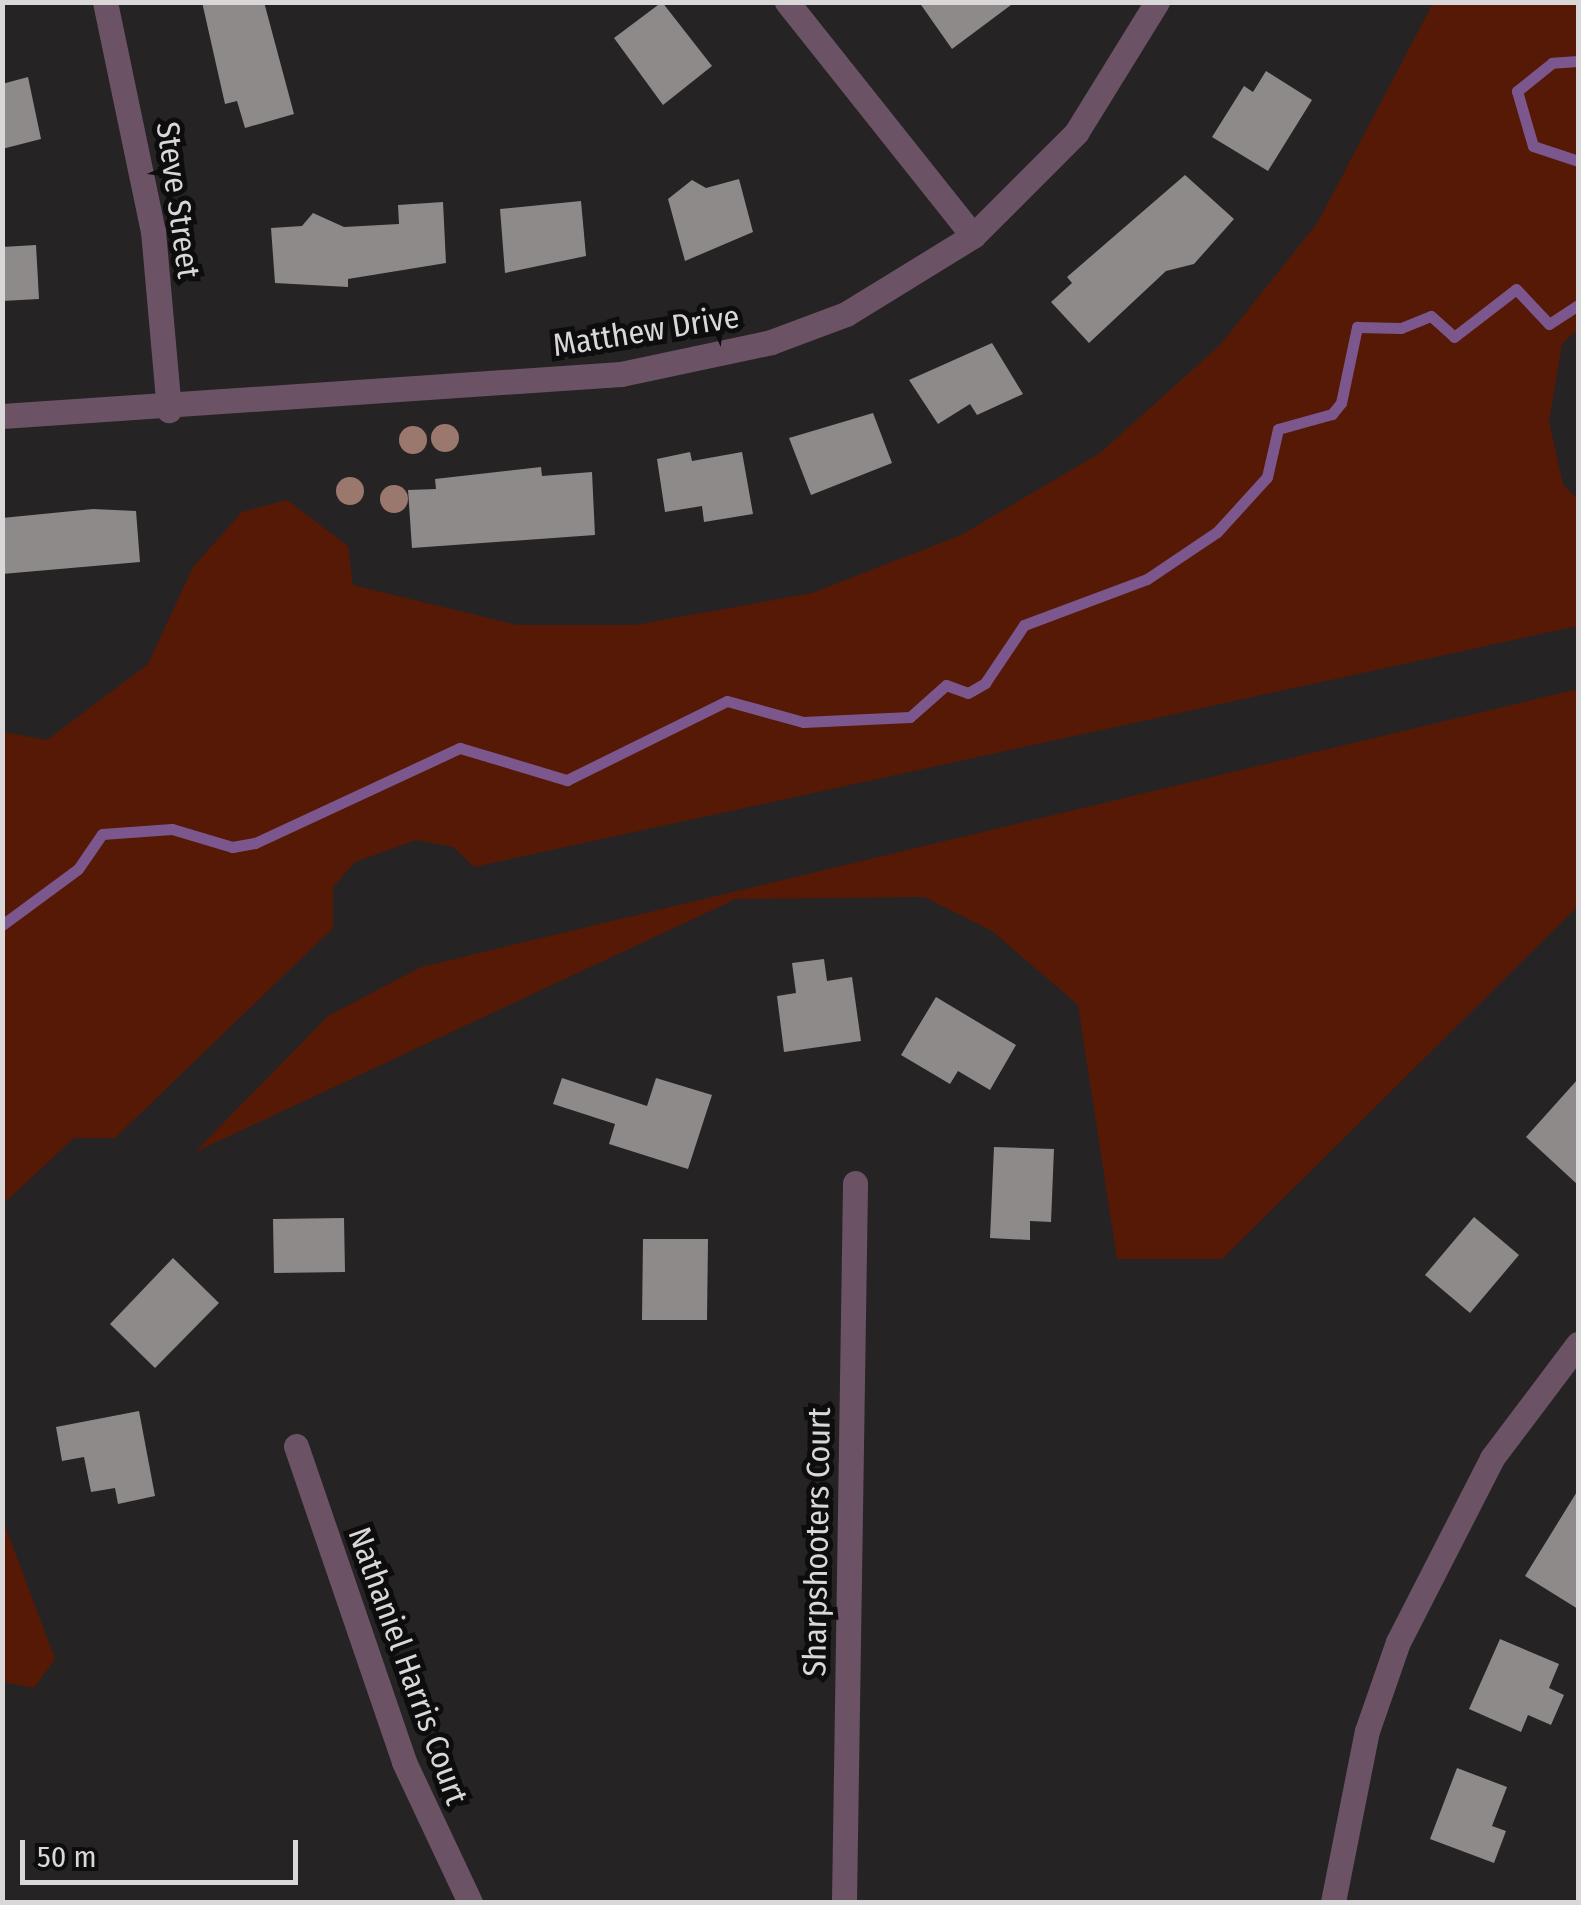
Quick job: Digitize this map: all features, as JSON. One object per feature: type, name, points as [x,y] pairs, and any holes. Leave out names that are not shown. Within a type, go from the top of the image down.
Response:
[{"type":"street","name":"Steve Street","points":[[105,2],[154,232],[169,410]]},
{"type":"street","points":[[787,2],[973,236]]},
{"type":"street","name":"Matthew Drive","points":[[2,416],[169,410],[689,364],[846,314],[973,236],[1076,133],[1156,2]]},
{"type":"street","name":"Sharpshooters Court","points":[[844,1902],[855,1183]]},
{"type":"street","points":[[1333,1902],[1368,1732],[1398,1642],[1492,1458],[1578,1344]]},
{"type":"street","name":"Nathaniel Harris Court","points":[[296,1446],[404,1762],[470,1902]]},
{"type":"shaded area","points":[[1433,3],[1578,3],[1578,329],[1562,344],[1549,422],[1563,484],[1578,500],[1578,626],[474,867],[453,847],[416,840],[355,862],[333,887],[333,928],[115,1138],[74,1138],[3,1204],[3,732],[47,740],[148,664],[193,567],[242,512],[287,500],[348,546],[353,585],[517,625],[635,625],[812,593],[961,535],[1100,453],[1220,345],[1318,222]]},
{"type":"shaded area","points":[[1578,689],[1578,906],[1222,1259],[1117,1259],[1078,1005],[992,931],[924,897],[736,899],[195,1152],[328,1016],[421,967]]},
{"type":"shaded area","points":[[3,1520],[55,1659],[34,1688],[3,1682]]},
{"type":"building","points":[[202,2],[264,2],[294,114],[245,128],[237,101],[225,104]]},
{"type":"building","points":[[662,2],[712,66],[663,105],[614,38]]},
{"type":"building","points":[[919,2],[1015,2],[952,49]]},
{"type":"building","points":[[1266,71],[1312,100],[1268,171],[1212,137],[1244,86],[1253,92]]},
{"type":"building","points":[[28,77],[41,139],[2,149],[2,84]]},
{"type":"building","points":[[1185,175],[1234,219],[1194,264],[1166,271],[1089,343],[1051,302],[1072,283],[1067,277]]},
{"type":"building","points":[[739,179],[753,232],[685,261],[668,199],[692,180],[706,188]]},
{"type":"building","points":[[581,201],[586,256],[505,273],[500,209]]},
{"type":"building","points":[[443,202],[446,263],[348,279],[348,287],[275,283],[271,228],[302,226],[313,213],[344,227],[399,224],[398,205]]},
{"type":"building","points":[[36,245],[39,299],[2,301],[2,247]]},
{"type":"building","points":[[992,343],[1023,394],[977,415],[970,404],[938,424],[909,380]]},
{"type":"building","points":[[873,413],[892,463],[811,495],[789,438]]},
{"type":"building","points":[[690,452],[692,461],[742,452],[753,514],[704,522],[702,506],[665,512],[657,459]]},
{"type":"building","points":[[541,467],[542,476],[592,472],[595,535],[412,548],[408,490],[436,489],[435,479]]},
{"type":"building","points":[[93,509],[136,511],[140,562],[2,574],[2,518]]},
{"type":"building","points":[[824,959],[827,981],[852,977],[861,1041],[784,1052],[777,996],[796,993],[792,963]]},
{"type":"building","points":[[936,997],[1016,1045],[990,1090],[958,1071],[950,1084],[901,1055]]},
{"type":"building","points":[[562,1078],[647,1106],[656,1078],[712,1095],[688,1169],[609,1144],[615,1124],[553,1104]]},
{"type":"building","points":[[1578,1079],[1578,1185],[1526,1137]]},
{"type":"building","points":[[994,1147],[1054,1149],[1051,1222],[1030,1221],[1030,1240],[990,1238]]},
{"type":"building","points":[[1474,1217],[1519,1255],[1470,1313],[1425,1275]]},
{"type":"building","points":[[344,1218],[345,1272],[274,1273],[273,1219]]},
{"type":"building","points":[[643,1239],[708,1239],[707,1320],[642,1320]]},
{"type":"building","points":[[173,1258],[219,1303],[155,1368],[110,1324]]},
{"type":"building","points":[[139,1411],[155,1496],[118,1504],[115,1488],[91,1492],[84,1457],[62,1461],[56,1427]]},
{"type":"building","points":[[1578,1490],[1578,1609],[1525,1576]]},
{"type":"building","points":[[1500,1639],[1559,1664],[1549,1688],[1564,1695],[1551,1725],[1528,1715],[1521,1732],[1469,1709]]},
{"type":"building","points":[[1457,1768],[1507,1787],[1492,1826],[1506,1831],[1494,1863],[1430,1839]]},
{"type":"waterway","points":[[1578,61],[1552,63],[1517,91],[1533,146],[1578,161]]},
{"type":"waterway","points":[[2,925],[78,869],[102,834],[172,829],[232,847],[255,843],[460,748],[567,780],[727,701],[803,722],[910,717],[946,685],[968,693],[985,683],[1024,625],[1147,579],[1217,532],[1267,477],[1278,429],[1332,414],[1341,403],[1357,327],[1401,328],[1431,316],[1454,337],[1516,289],[1549,324],[1578,305]]}]
